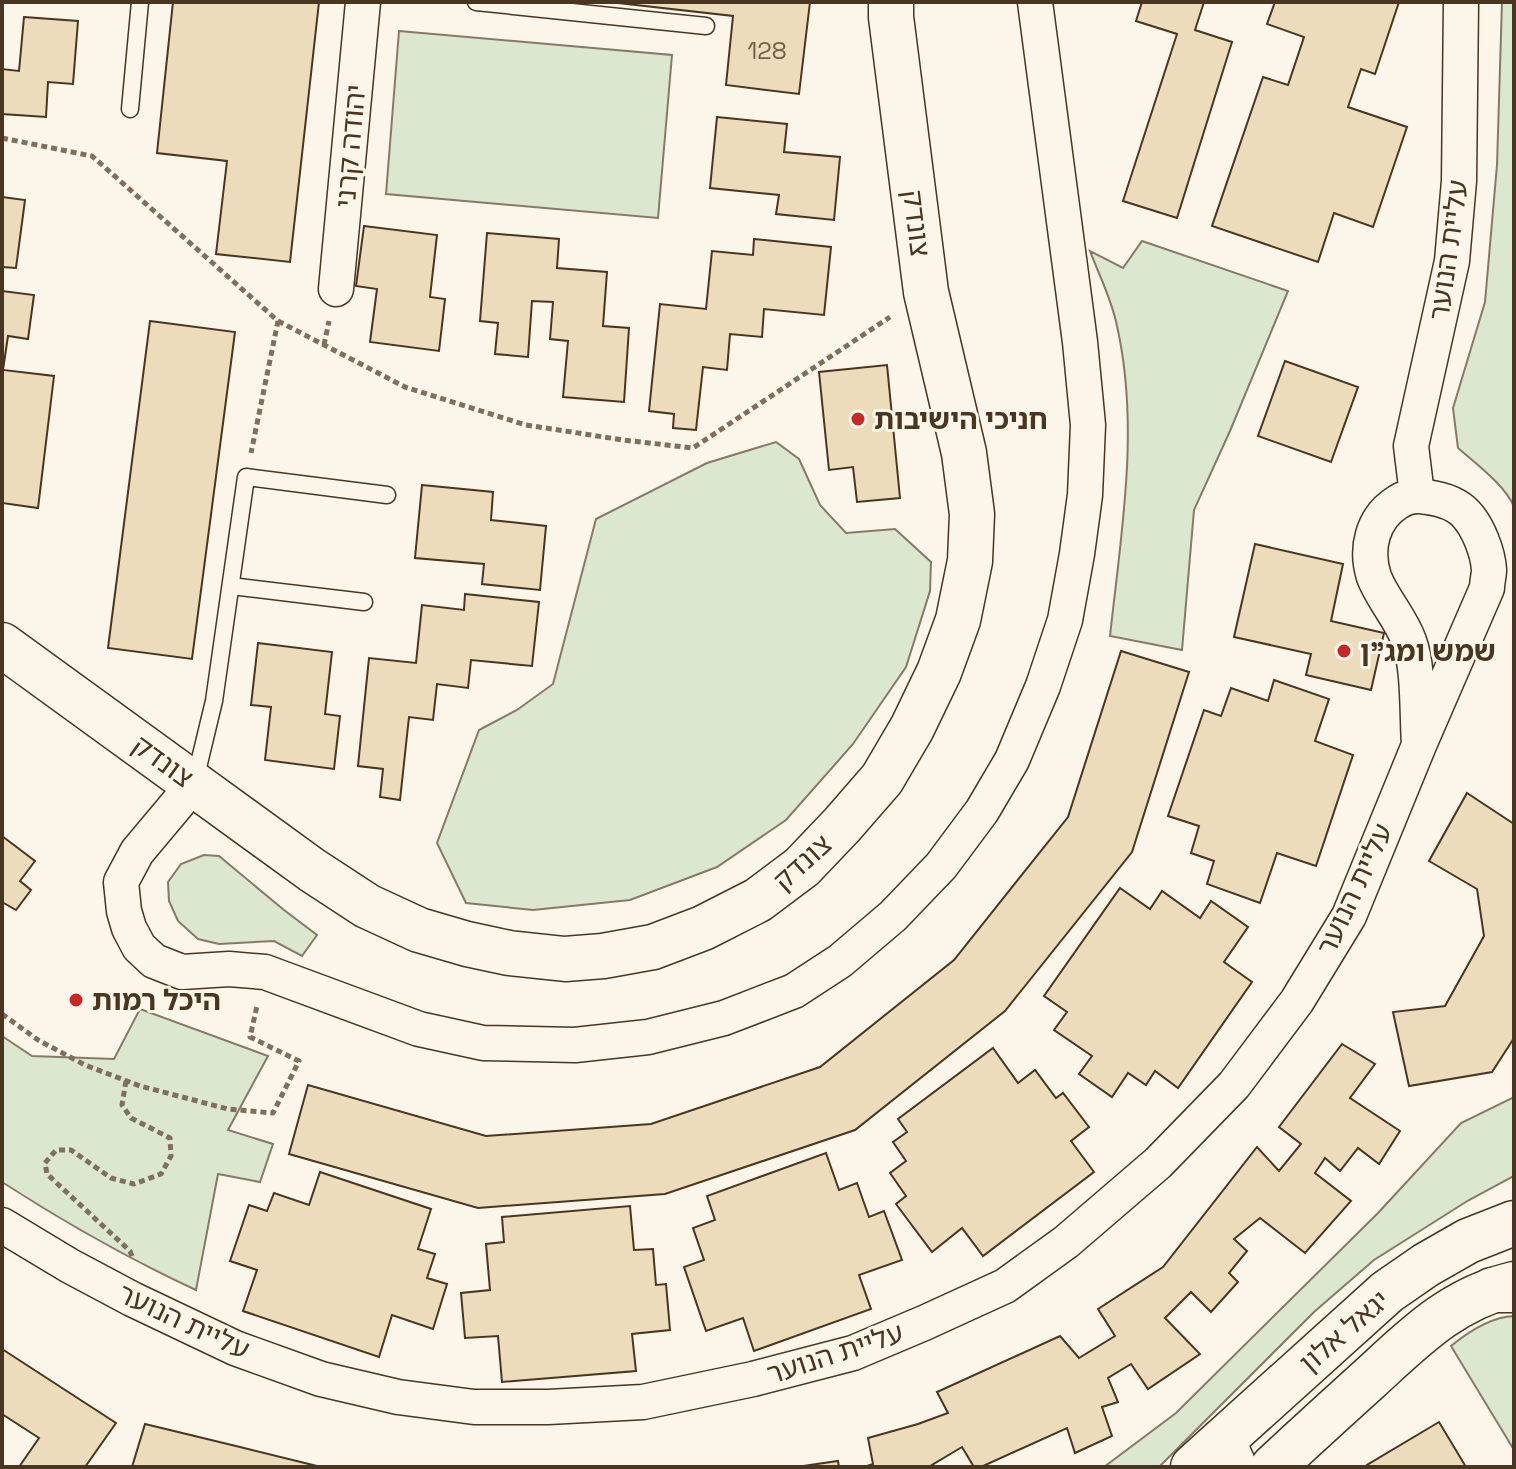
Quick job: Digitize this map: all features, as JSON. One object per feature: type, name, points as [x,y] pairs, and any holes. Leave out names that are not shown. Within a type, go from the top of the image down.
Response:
[{"type":"street","name":"יהודה קרני","points":[[336,289],[363,2]]},
{"type":"street","name":"צונדק","points":[[2,645],[312,870],[367,906],[419,930],[509,953],[565,959],[603,956],[653,947],[703,928],[758,900],[802,867],[882,779],[933,686],[958,620],[970,561],[972,514],[964,453],[926,292],[891,2]]},
{"type":"street","points":[[194,784],[137,852],[121,882],[129,928],[139,947],[154,961],[182,972],[229,969],[265,972],[419,1029],[483,1043],[575,1045],[648,1037],[724,1018],[794,991],[840,961],[893,916],[941,866],[982,811],[1012,760],[1043,686],[1065,620],[1077,554],[1085,495],[1088,425],[1035,2]]},
{"type":"street","name":"עליית הנוער","points":[[1417,495],[1411,446],[1452,261],[1459,181],[1461,2]]},
{"type":"street","name":"עליית הנוער","points":[[2,1225],[132,1299],[235,1348],[321,1379],[398,1397],[474,1407],[643,1402],[753,1379],[853,1353],[1005,1286],[1066,1242],[1158,1163],[1234,1085],[1297,1001],[1349,916],[1487,588],[1489,569],[1484,548],[1465,513],[1451,503],[1417,495],[1400,500],[1384,513],[1374,530],[1369,548],[1375,578],[1410,642],[1419,745]]},
{"type":"street","name":"יגאל אלון","points":[[1193,1467],[1233,1452],[1387,1292],[1468,1241],[1514,1223]]},
{"type":"street","name":"יגאל אלון","points":[[1272,1467],[1420,1333],[1453,1308],[1507,1288]]},
{"type":"street","points":[[1233,1452],[1272,1467]]},
{"type":"lane","points":[[130,109],[140,2]]},
{"type":"lane","points":[[476,2],[706,26]]},
{"type":"lane","points":[[194,784],[214,701],[246,477],[387,495]]},
{"type":"lane","points":[[231,586],[364,602]]},
{"type":"path","points":[[2,138],[92,156],[278,321],[405,387],[526,425],[693,448],[926,292]]},
{"type":"path","points":[[246,477],[278,321]]},
{"type":"path","points":[[2,1014],[38,1040],[85,1065],[126,1081],[228,1109],[273,1113],[299,1061],[250,1037],[265,972]]},
{"type":"path","points":[[126,1081],[122,1105],[131,1118],[170,1138],[171,1156],[161,1174],[134,1184],[111,1178],[71,1150],[56,1150],[45,1163],[47,1174],[130,1251],[138,1280],[132,1299]]},
{"type":"green space","points":[[1502,2],[1514,2],[1514,507],[1497,483],[1458,448],[1453,408],[1485,302],[1497,165]]},
{"type":"green space","points":[[399,31],[672,55],[658,218],[386,194]]},
{"type":"green space","points":[[1142,241],[1288,291],[1194,510],[1182,650],[1110,636],[1126,481],[1127,403],[1115,316],[1090,251],[1123,268]]},
{"type":"green space","points":[[776,442],[799,459],[820,505],[846,533],[895,529],[931,562],[930,591],[906,667],[853,744],[786,820],[717,867],[630,900],[533,910],[466,903],[437,843],[479,730],[517,710],[553,684],[596,519],[707,463]]},
{"type":"green space","points":[[204,855],[219,856],[317,935],[302,956],[274,941],[219,944],[198,939],[178,921],[169,901],[168,882],[181,864]]},
{"type":"green space","points":[[140,1009],[268,1056],[228,1130],[273,1144],[260,1182],[218,1174],[196,1290],[97,1239],[2,1182],[2,1036],[32,1056],[114,1059]]},
{"type":"green space","points":[[1514,1097],[1514,1176],[1469,1200],[1374,1260],[1314,1312],[1159,1467],[1104,1467],[1176,1413],[1378,1213],[1461,1123]]},
{"type":"green space","points":[[1514,1316],[1514,1450],[1451,1346],[1480,1326]]},
{"type":"building","points":[[173,2],[319,2],[290,262],[216,254],[227,161],[157,153]]},
{"type":"building","points":[[609,2],[810,2],[799,94],[726,85],[733,16]]},
{"type":"building","points":[[1142,2],[1204,2],[1195,30],[1232,42],[1177,218],[1123,201],[1177,34],[1136,21]]},
{"type":"building","points":[[1275,2],[1399,2],[1375,74],[1361,69],[1348,107],[1407,127],[1373,227],[1334,213],[1318,262],[1212,226],[1263,77],[1288,85],[1304,37],[1267,24]]},
{"type":"building","points":[[24,17],[78,21],[73,84],[48,82],[46,117],[2,114],[2,69],[19,71]]},
{"type":"building","points":[[717,117],[787,124],[784,152],[840,157],[834,220],[776,214],[779,195],[710,188]]},
{"type":"building","points":[[2,197],[25,200],[16,268],[2,267]]},
{"type":"building","points":[[364,226],[437,235],[430,297],[445,299],[439,351],[370,342],[377,289],[356,286]]},
{"type":"building","points":[[487,233],[559,239],[557,268],[607,272],[603,326],[629,328],[624,402],[563,397],[568,341],[550,339],[553,302],[532,301],[528,357],[495,354],[498,323],[480,321]]},
{"type":"building","points":[[754,239],[831,247],[824,315],[764,309],[762,337],[730,334],[727,370],[703,367],[696,430],[673,428],[674,414],[649,411],[660,304],[706,309],[712,251],[753,255]]},
{"type":"building","points":[[2,291],[34,295],[28,339],[8,336],[3,370],[54,376],[38,508],[2,503]]},
{"type":"building","points":[[150,321],[235,332],[192,659],[108,648]]},
{"type":"building","points":[[1285,361],[1358,387],[1331,462],[1258,436]]},
{"type":"building","name":"חניכי הישיבות","points":[[887,365],[900,498],[857,502],[853,467],[829,470],[819,372]]},
{"type":"building","points":[[422,485],[493,492],[491,520],[546,526],[540,590],[482,584],[484,564],[415,558]]},
{"type":"building","points":[[1255,544],[1343,564],[1331,621],[1384,633],[1371,690],[1306,675],[1311,654],[1234,637]]},
{"type":"building","points":[[465,594],[539,602],[532,666],[471,660],[468,688],[437,684],[433,720],[409,717],[400,800],[380,797],[383,769],[358,766],[369,658],[416,663],[422,605],[464,610]]},
{"type":"building","points":[[258,643],[332,652],[325,714],[340,716],[334,769],[265,760],[271,707],[251,705]]},
{"type":"building","points":[[1121,651],[1189,672],[1132,852],[1005,1011],[855,1130],[665,1194],[478,1208],[289,1154],[308,1085],[486,1136],[651,1124],[820,1067],[954,960],[1068,817]]},
{"type":"building","points":[[1274,680],[1329,699],[1315,741],[1353,755],[1316,866],[1277,853],[1260,903],[1207,884],[1214,861],[1191,853],[1199,826],[1168,816],[1204,710],[1221,716],[1231,688],[1268,701]]},
{"type":"building","points":[[1467,793],[1514,824],[1514,1038],[1492,1072],[1409,1086],[1393,1012],[1445,1006],[1484,936],[1477,889],[1429,861]]},
{"type":"building","points":[[2,836],[35,861],[20,881],[31,890],[16,910],[2,902]]},
{"type":"building","points":[[1120,888],[1150,909],[1162,891],[1200,918],[1211,901],[1248,927],[1224,962],[1252,982],[1178,1088],[1155,1071],[1146,1085],[1128,1073],[1112,1097],[1079,1074],[1092,1056],[1054,1030],[1067,1012],[1044,996]]},
{"type":"building","points":[[1342,1044],[1375,1064],[1350,1098],[1400,1131],[1379,1164],[1358,1148],[1340,1171],[1325,1158],[1315,1173],[1351,1201],[1305,1253],[1260,1218],[1234,1239],[1247,1251],[1229,1273],[1238,1282],[1211,1312],[1191,1292],[1165,1318],[1200,1354],[1148,1389],[1131,1364],[1108,1378],[1118,1402],[1102,1407],[1112,1436],[1075,1453],[1067,1428],[981,1467],[974,1467],[962,1447],[933,1467],[864,1467],[873,1464],[868,1438],[948,1413],[937,1392],[1060,1336],[1079,1358],[1115,1336],[1098,1309],[1163,1267],[1257,1147],[1279,1171],[1301,1144],[1279,1127]]},
{"type":"building","points":[[993,1048],[1018,1083],[1035,1070],[1056,1098],[1063,1093],[1089,1127],[1071,1141],[1094,1172],[983,1256],[962,1228],[932,1252],[896,1204],[906,1196],[890,1173],[906,1161],[893,1142],[907,1132],[898,1119]]},
{"type":"building","points":[[826,1153],[839,1190],[857,1183],[869,1217],[884,1211],[902,1260],[859,1275],[871,1309],[754,1351],[743,1318],[706,1331],[684,1267],[704,1260],[693,1228],[715,1220],[707,1196]]},
{"type":"building","points":[[320,1172],[431,1209],[418,1249],[435,1254],[427,1278],[447,1284],[433,1329],[392,1315],[379,1357],[243,1311],[257,1270],[230,1261],[249,1205],[267,1211],[274,1193],[309,1205]]},
{"type":"building","points":[[630,1206],[634,1250],[653,1249],[656,1285],[666,1284],[670,1330],[632,1334],[636,1371],[502,1382],[498,1336],[465,1338],[461,1293],[490,1290],[486,1244],[504,1242],[502,1217]]},
{"type":"building","points":[[2,1349],[116,1423],[85,1467],[19,1467],[39,1438],[2,1414]]},
{"type":"building","points":[[1439,1422],[1466,1467],[1368,1467],[1367,1465]]},
{"type":"building","points":[[145,1424],[240,1447],[321,1467],[132,1467]]},
{"type":"building","points":[[838,1461],[839,1467],[797,1467],[810,1465]]},
{"type":"place","name":"חניכי הישיבות","points":[[858,419]]},
{"type":"place","name":"שמש ומג\"ן","points":[[1344,651]]},
{"type":"place","name":"היכל רמות","points":[[76,1000]]}]
